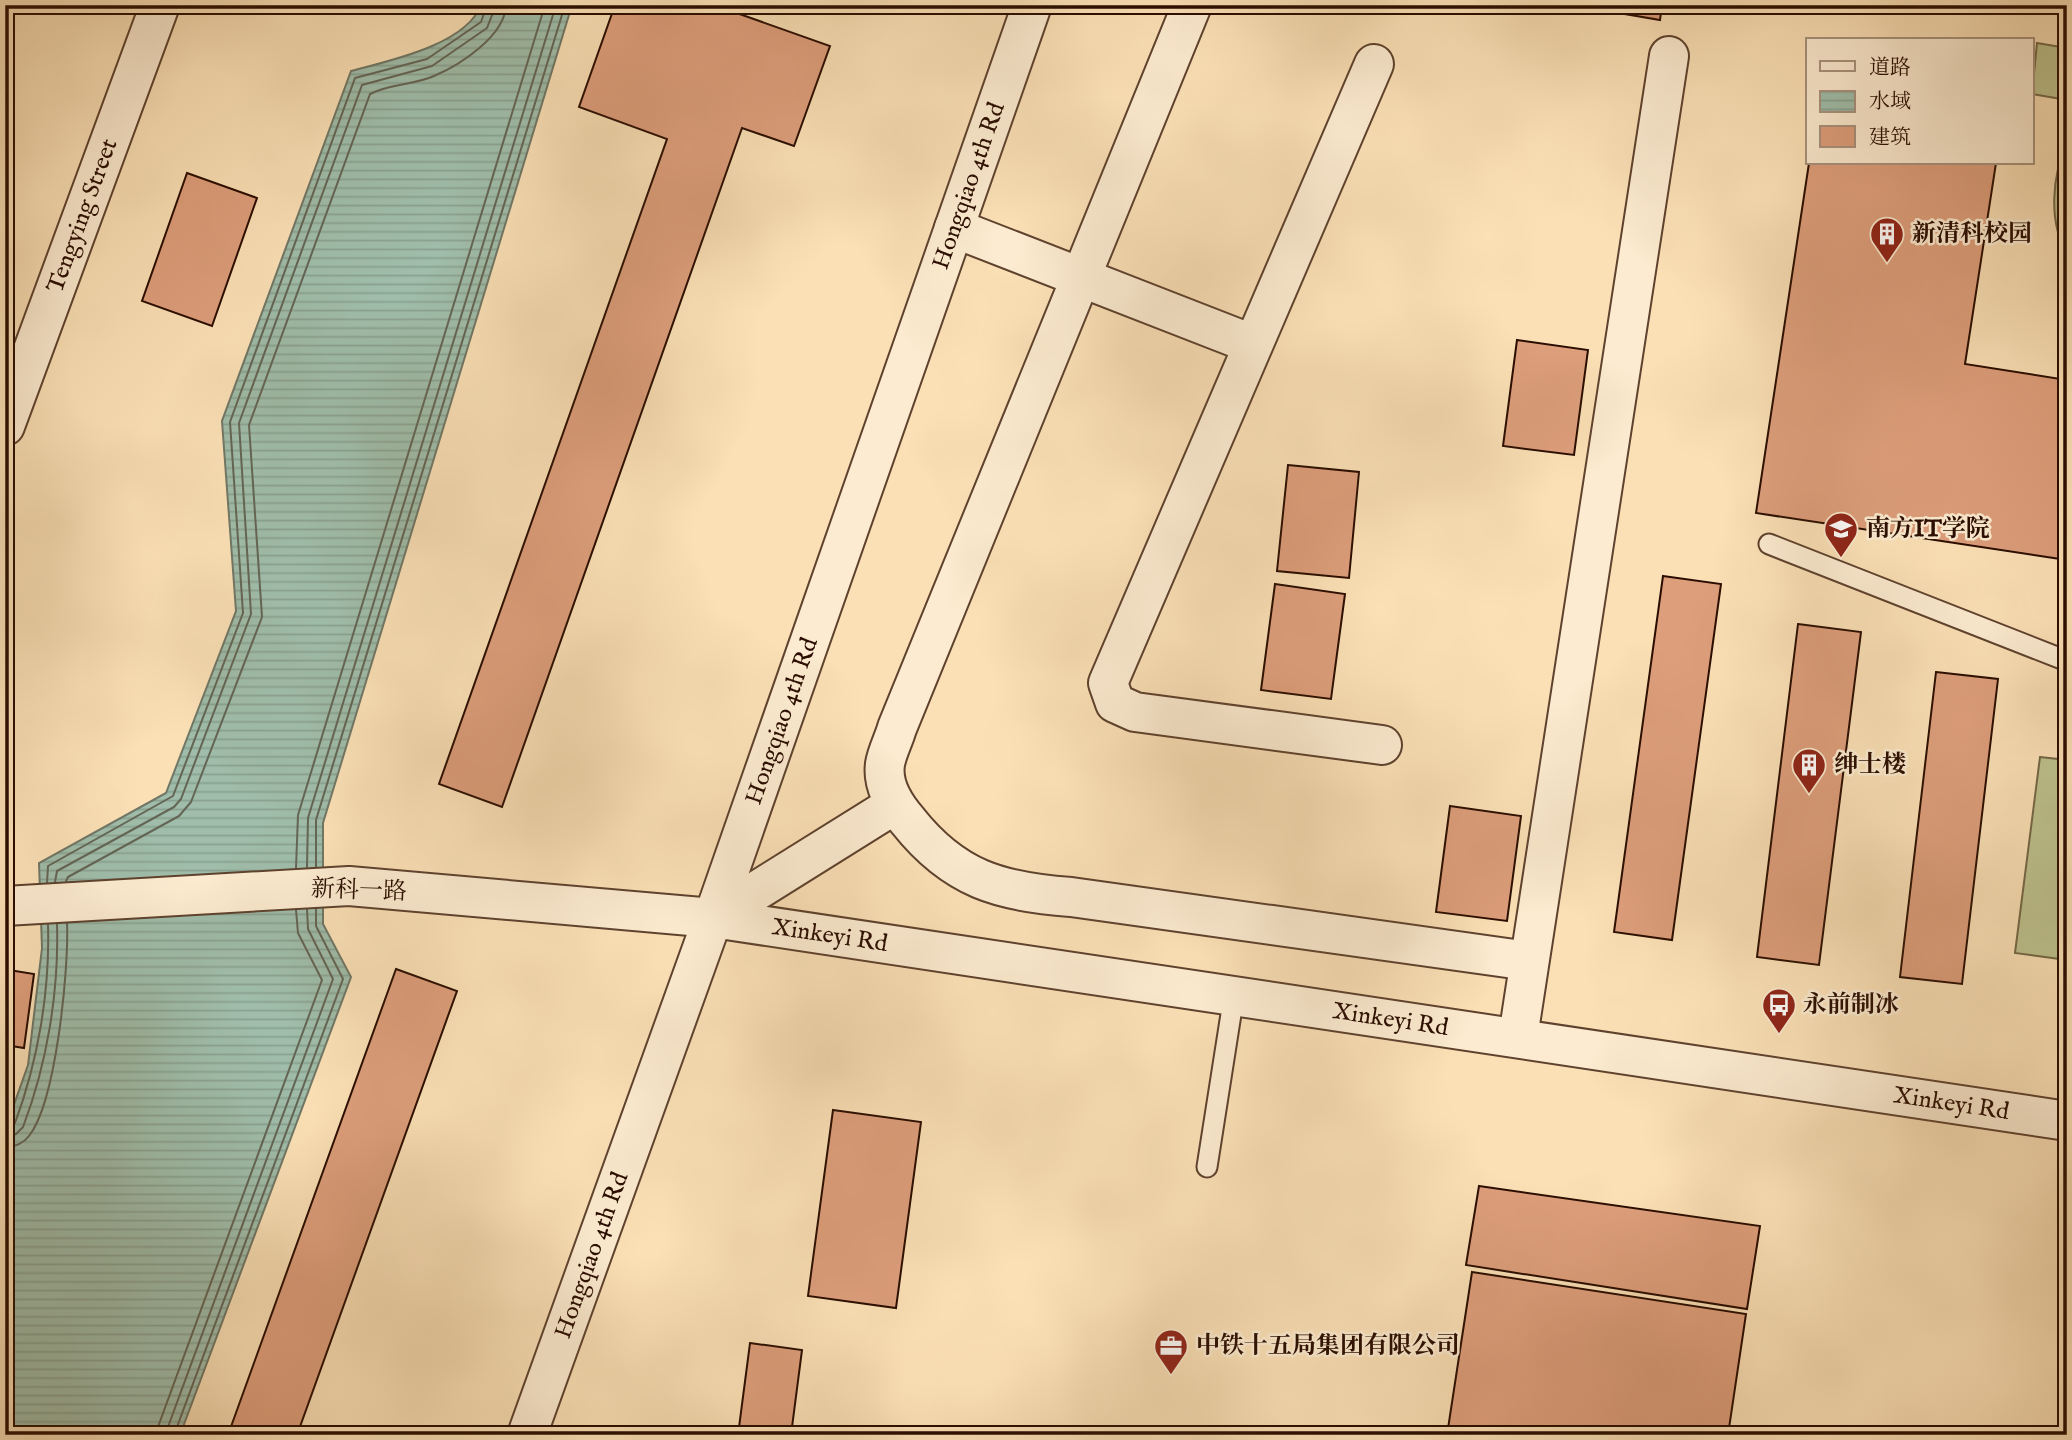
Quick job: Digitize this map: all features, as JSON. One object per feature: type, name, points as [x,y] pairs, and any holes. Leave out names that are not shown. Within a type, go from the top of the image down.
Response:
[{"type":"street","name":"Tengying Street","points":[[5,426],[160,5]]},
{"type":"street","name":"Hongqiao 4th Rd","points":[[527,1435],[713,918],[1032,5]]},
{"type":"street","points":[[1192,5],[897,728],[885,764],[886,782],[894,805],[929,847],[972,878],[1021,893],[1530,961]]},
{"type":"street","points":[[1518,1037],[1669,56]]},
{"type":"street","points":[[1374,64],[1108,683],[1115,703],[1136,712],[1382,745]]},
{"type":"street","points":[[954,228],[1252,344]]},
{"type":"street","points":[[713,918],[894,805]]},
{"type":"street","name":"新科一路","points":[[5,906],[349,886],[713,918]]},
{"type":"street","name":"Xinkeyi Rd","points":[[713,918],[2067,1121]]},
{"type":"lane","points":[[1769,544],[2067,661]]},
{"type":"lane","points":[[1207,1167],[1234,995]]},
{"type":"green space","points":[[2037,43],[2067,48],[2067,100],[2034,94]]},
{"type":"green space","points":[[2067,144],[2067,253],[2057,227],[2054,198],[2058,170]]},
{"type":"green space","points":[[2040,757],[2067,760],[2067,960],[2015,953]]},
{"type":"water","points":[[481,5],[572,5],[323,823],[323,924],[351,977],[180,1435],[5,1435],[5,1130],[28,1065],[42,948],[39,863],[166,793],[236,611],[222,421],[351,71],[404,56],[443,41],[473,19]]},
{"type":"building","points":[[615,5],[714,5],[830,46],[794,146],[742,128],[502,807],[439,784],[667,139],[579,107]]},
{"type":"building","points":[[1572,5],[1662,5],[1660,20]]},
{"type":"building","name":"新清科校园","points":[[1809,164],[1996,164],[1965,364],[2067,380],[2067,560],[1756,513]]},
{"type":"building","points":[[187,173],[257,198],[212,326],[142,301]]},
{"type":"building","points":[[1517,340],[1588,350],[1574,455],[1503,446]]},
{"type":"building","points":[[1288,465],[1359,472],[1349,578],[1277,571]]},
{"type":"building","points":[[1663,576],[1721,584],[1672,940],[1614,932]]},
{"type":"building","points":[[1275,584],[1345,594],[1331,699],[1261,690]]},
{"type":"building","name":"绅士楼","points":[[1798,624],[1861,632],[1819,965],[1757,957]]},
{"type":"building","points":[[1936,672],[1998,679],[1962,984],[1900,977]]},
{"type":"building","points":[[1450,806],[1521,816],[1507,921],[1436,912]]},
{"type":"building","points":[[396,969],[457,991],[297,1435],[228,1435]]},
{"type":"building","points":[[9,970],[34,974],[24,1048],[5,1045]]},
{"type":"building","points":[[833,1110],[921,1122],[896,1308],[808,1296]]},
{"type":"building","points":[[1479,1186],[1760,1226],[1747,1309],[1466,1265]]},
{"type":"building","points":[[1472,1272],[1746,1314],[1728,1435],[1447,1435]]},
{"type":"building","points":[[750,1343],[802,1350],[791,1435],[738,1435]]},
{"type":"place","name":"新清科校园","points":[[1887,264]]},
{"type":"place","name":"南方IT学院","points":[[1841,559]]},
{"type":"place","name":"绅士楼","points":[[1809,795]]},
{"type":"place","name":"永前制冰","points":[[1779,1035]]},
{"type":"place","name":"中铁十五局集团有限公司","points":[[1171,1376]]}]
